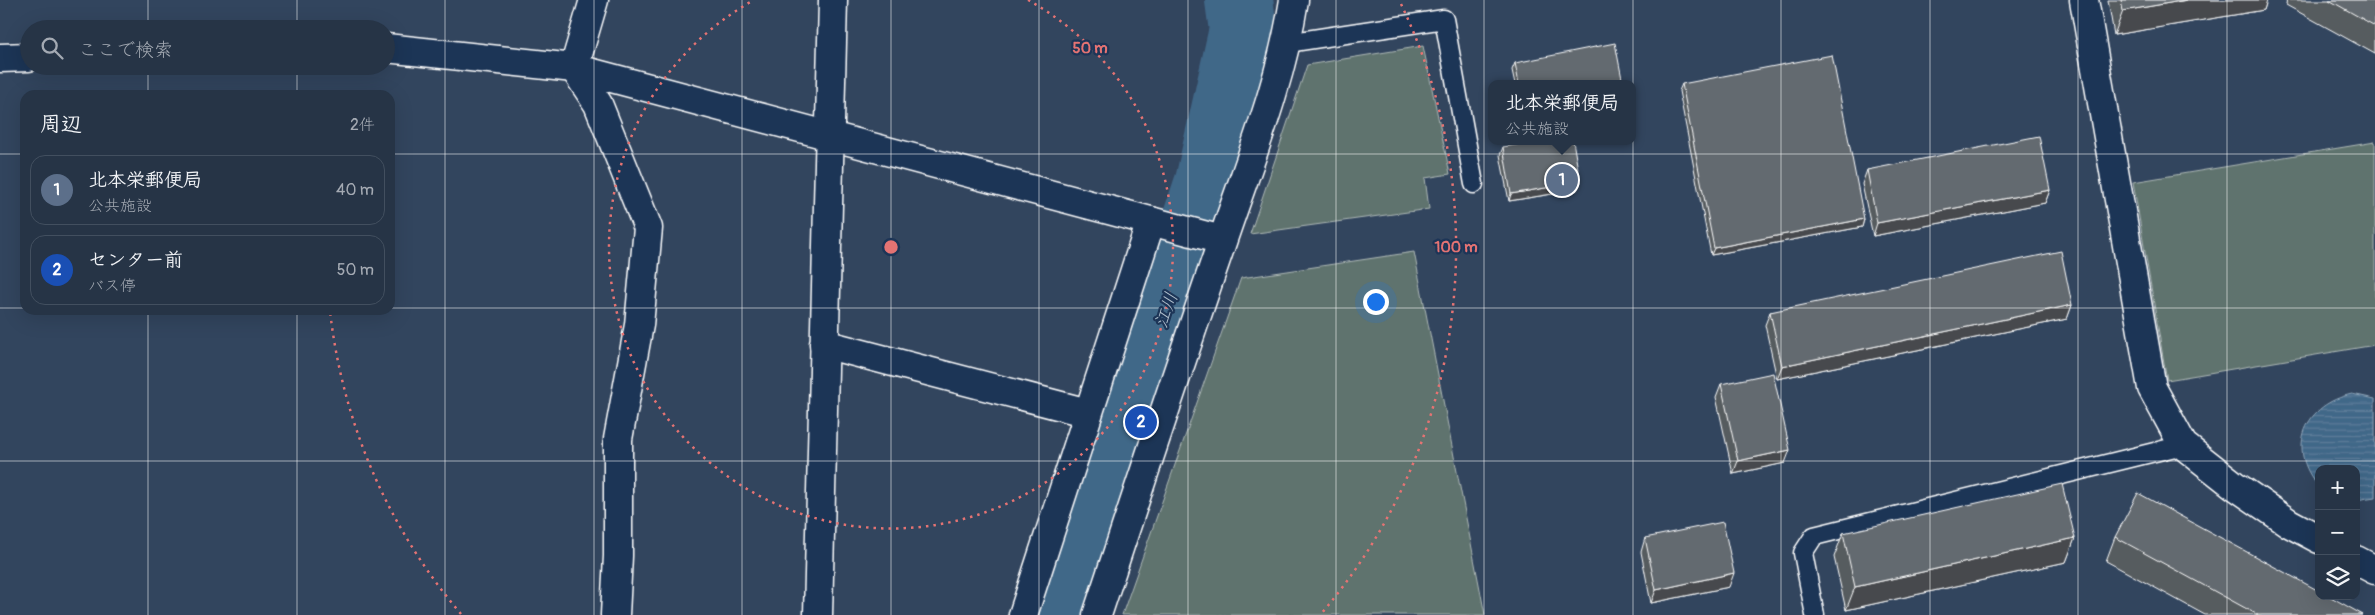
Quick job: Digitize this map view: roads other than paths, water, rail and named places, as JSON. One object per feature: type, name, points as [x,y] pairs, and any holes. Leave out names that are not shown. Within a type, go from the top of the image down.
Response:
[{"type":"street","points":[[574,68],[594,0]]},
{"type":"street","points":[[818,615],[833,0]]},
{"type":"street","points":[[1097,615],[1222,240],[1264,124],[1287,43],[1294,0]]},
{"type":"street","points":[[2084,0],[2152,388],[2183,445],[2234,485],[2289,523],[2315,537]]},
{"type":"street","points":[[395,49],[574,68],[1222,240]]},
{"type":"street","points":[[0,58],[20,57]]},
{"type":"street","points":[[574,68],[598,104],[648,228],[639,326],[618,439],[618,556],[615,615]]},
{"type":"street","points":[[1022,615],[1151,221]]},
{"type":"street","points":[[824,344],[1088,413]]},
{"type":"street","points":[[2360,562],[2375,570]]},
{"type":"lane","points":[[1287,43],[1444,18],[1474,184]]},
{"type":"lane","points":[[1815,615],[1803,553],[1814,536],[2183,445]]},
{"type":"water","points":[[2352,394],[2375,399],[2375,497],[2360,499],[2360,465],[2315,465],[2315,481],[2303,457],[2302,443],[2305,430],[2312,418],[2322,407],[2336,399]]},
{"type":"waterway","name":"江川","points":[[1064,615],[1209,182],[1243,30],[1239,0]]},
{"type":"place","name":"北本栄郵便局","points":[[1562,180]]},
{"type":"place","name":"センター前","points":[[1141,422]]}]
